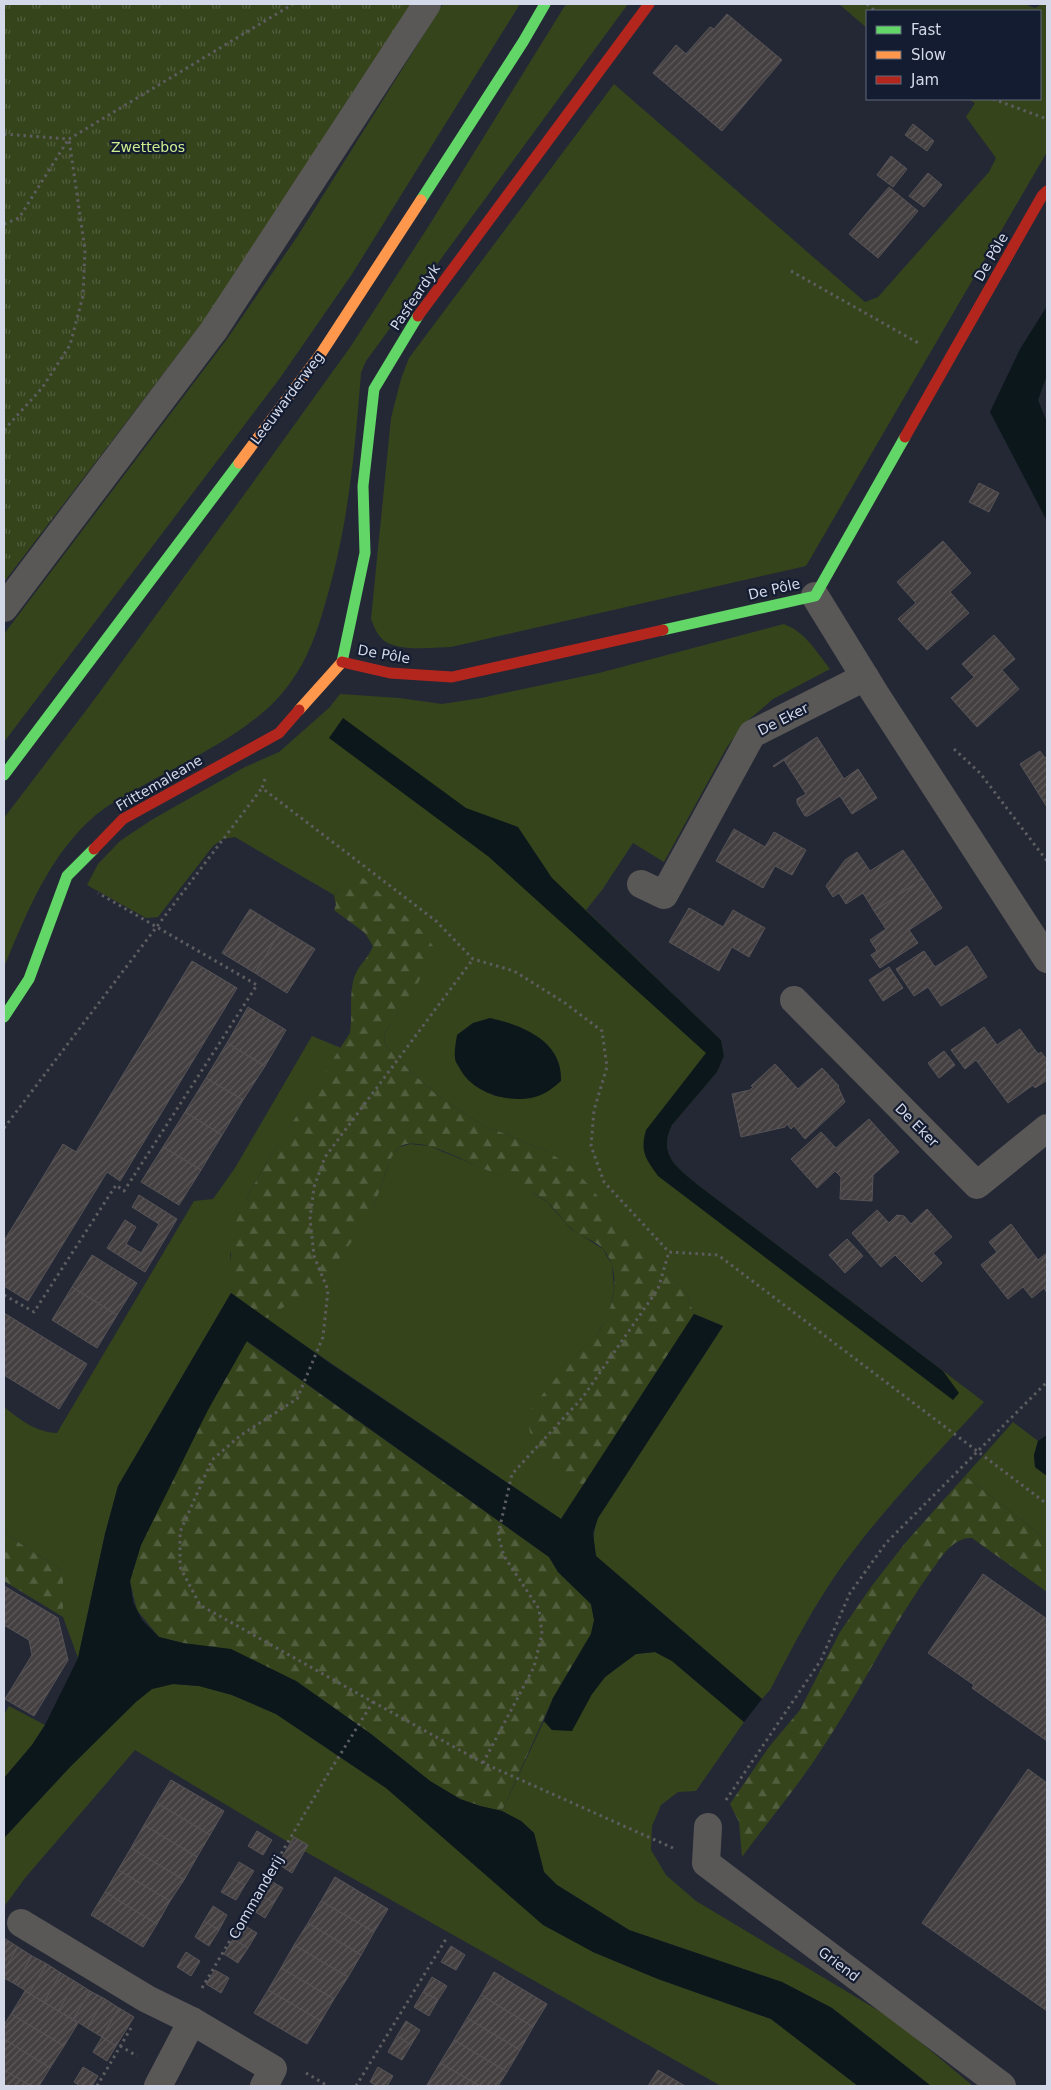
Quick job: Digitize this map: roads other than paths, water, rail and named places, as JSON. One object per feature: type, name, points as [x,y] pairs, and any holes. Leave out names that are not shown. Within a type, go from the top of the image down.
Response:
[{"type":"street","points":[[4,608],[214,330],[427,4]]},
{"type":"street","name":"Leeuwarderweg","points":[[4,774],[322,352],[524,42],[546,4]]},
{"type":"street","name":"Pasfeardyk","points":[[342,662],[365,553],[363,486],[374,389],[419,314],[649,4]]},
{"type":"street","name":"De Pôle","points":[[342,662],[390,673],[452,677],[815,596],[1042,196],[1047,192]]},
{"type":"street","points":[[815,596],[1047,959]]},
{"type":"street","name":"Frittemaleane","points":[[4,1016],[30,979],[68,876],[123,819],[279,733],[342,662]]},
{"type":"street","name":"De Eker","points":[[641,884],[664,895],[752,734],[865,677]]},
{"type":"street","name":"De Eker","points":[[794,1000],[978,1185],[1047,1128]]},
{"type":"street","name":"Griend","points":[[708,1827],[706,1863],[1002,2086]]},
{"type":"street","points":[[21,1922],[147,2000],[192,2021],[273,2069],[264,2086]]},
{"type":"street","points":[[158,2086],[192,2021]]},
{"type":"park label","name":"Zwettebos","points":[[148,147]]}]
